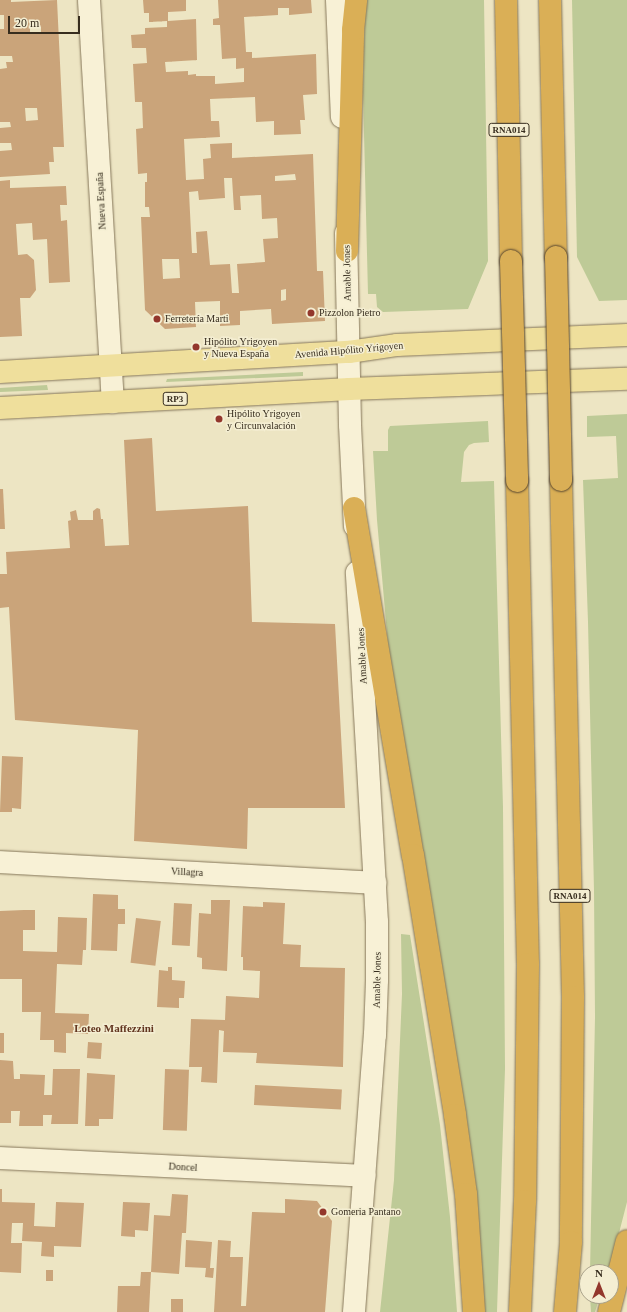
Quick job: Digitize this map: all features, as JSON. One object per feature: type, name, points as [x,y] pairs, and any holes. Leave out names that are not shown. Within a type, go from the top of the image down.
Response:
[{"type":"highway","points":[[347,251],[353,30],[356,0]]},
{"type":"highway","name":"RNA014","points":[[506,0],[528,964],[526,1154],[520,1312]]},
{"type":"highway","name":"RNA014","points":[[550,0],[573,997],[571,1242],[565,1312]]},
{"type":"highway","points":[[354,508],[414,855],[455,1116],[466,1194],[474,1312]]},
{"type":"highway","points":[[609,1312],[627,1241]]},
{"type":"main road","name":"Avenida Hipólito Yrigoyen","points":[[0,372],[349,352],[397,345],[627,335]]},
{"type":"main road","name":"RP3","points":[[0,408],[349,390],[627,380]]},
{"type":"street","name":"Nueva España","points":[[89,0],[113,402]]},
{"type":"street","name":"Amable Jones","points":[[337,0],[347,251],[349,390],[354,508],[375,883],[377,980],[375,1035],[354,1312]]},
{"type":"street","name":"Villagra","points":[[0,862],[375,883]]},
{"type":"street","name":"Doncel","points":[[0,1158],[365,1176]]},
{"type":"green space","points":[[365,0],[484,0],[488,261],[468,309],[383,312],[377,307],[376,294],[368,294],[363,93]]},
{"type":"green space","points":[[572,0],[627,0],[627,300],[599,301],[577,257]]},
{"type":"green space","points":[[303,372],[303,376],[166,382],[167,379]]},
{"type":"green space","points":[[47,385],[48,390],[0,392],[0,388]]},
{"type":"green space","points":[[627,414],[627,1202],[611,1264],[590,1264],[595,1017],[594,891],[583,480],[618,478],[616,436],[587,437],[587,416]]},
{"type":"green space","points":[[488,421],[489,442],[474,443],[469,445],[464,452],[461,482],[494,481],[503,807],[505,1069],[497,1312],[483,1312],[388,645],[377,520],[373,451],[388,451],[388,430],[390,426]]},
{"type":"green space","points":[[401,934],[410,935],[440,1125],[450,1217],[457,1312],[380,1312],[394,1180],[402,994]]},
{"type":"green space","points":[[590,1304],[598,1304],[595,1312],[591,1312]]},
{"type":"building","points":[[0,0],[11,0],[11,2],[57,0],[64,147],[53,147],[54,162],[49,162],[50,174],[0,177],[0,151],[12,150],[11,143],[0,143],[0,128],[11,127],[10,122],[0,122],[0,69],[7,68],[6,62],[13,62],[12,56],[0,56],[0,29],[4,29],[4,15],[0,15]],"holes":[[[30,27],[41,27],[41,33],[30,33]],[[25,108],[37,108],[38,120],[26,121]]]},
{"type":"building","points":[[143,0],[186,0],[186,11],[168,12],[168,21],[196,19],[197,60],[165,62],[166,72],[188,71],[188,75],[196,74],[196,76],[215,76],[215,84],[244,82],[244,68],[236,69],[236,58],[222,59],[220,25],[213,25],[213,19],[219,18],[218,0],[311,0],[312,13],[289,15],[289,8],[278,8],[278,15],[244,17],[246,52],[252,52],[252,58],[316,54],[317,94],[303,95],[305,120],[300,120],[301,134],[274,135],[274,121],[256,122],[255,97],[210,99],[211,121],[219,121],[220,137],[184,139],[186,180],[204,179],[203,159],[211,158],[210,144],[232,143],[232,158],[313,154],[317,271],[323,271],[325,321],[272,324],[271,309],[240,311],[240,325],[220,326],[220,301],[195,302],[196,327],[165,329],[145,310],[141,217],[150,217],[149,207],[145,207],[145,182],[147,182],[147,173],[138,174],[136,129],[143,128],[142,102],[135,102],[133,64],[147,63],[146,48],[132,48],[131,35],[145,34],[145,28],[167,27],[167,21],[149,22],[149,13],[144,13]],"holes":[[[295,174],[296,180],[275,181],[275,176]],[[224,178],[232,178],[234,210],[241,210],[240,196],[261,195],[262,219],[277,218],[278,238],[263,239],[265,262],[237,264],[239,293],[232,293],[230,264],[210,265],[207,231],[196,232],[197,253],[192,253],[189,192],[198,191],[199,200],[225,198]],[[162,259],[179,259],[180,278],[163,279]],[[286,289],[286,300],[281,301],[281,290]]]},
{"type":"building","points":[[10,180],[10,188],[66,186],[67,205],[60,205],[61,221],[67,220],[70,282],[49,283],[47,239],[33,240],[32,223],[16,224],[18,255],[27,254],[34,260],[36,290],[30,298],[20,298],[22,336],[0,337],[0,181]]},
{"type":"building","points":[[152,438],[156,511],[248,506],[252,622],[335,624],[345,808],[248,808],[247,849],[134,841],[138,730],[15,720],[9,607],[0,608],[0,574],[7,574],[6,552],[70,548],[68,521],[71,520],[70,512],[76,510],[78,520],[93,520],[93,511],[97,508],[100,509],[101,519],[103,519],[105,546],[129,545],[124,440]]},
{"type":"building","points":[[0,489],[3,489],[5,529],[0,529]]},
{"type":"building","points":[[2,756],[23,757],[21,809],[12,808],[12,812],[0,812]]},
{"type":"building","points":[[93,894],[118,895],[118,909],[125,909],[125,924],[118,924],[117,951],[91,950]]},
{"type":"building","points":[[211,900],[230,900],[227,971],[202,969],[202,958],[197,957],[199,913],[211,914]]},
{"type":"building","points":[[263,902],[285,903],[283,944],[301,945],[300,967],[345,968],[343,1067],[256,1063],[257,1053],[223,1052],[224,1031],[219,1030],[217,1083],[201,1082],[202,1067],[189,1067],[191,1019],[225,1020],[226,996],[259,998],[260,971],[243,970],[243,957],[241,957],[243,906],[263,907]]},
{"type":"building","points":[[174,903],[192,904],[190,946],[172,945]]},
{"type":"building","points":[[35,910],[35,930],[23,930],[23,951],[57,952],[58,917],[87,918],[86,950],[83,950],[82,965],[57,964],[55,1013],[89,1014],[88,1034],[66,1033],[66,1053],[54,1052],[54,1040],[40,1040],[41,1012],[22,1012],[22,979],[0,979],[0,911]]},
{"type":"building","points":[[136,918],[161,921],[155,966],[131,963]]},
{"type":"building","points":[[168,967],[172,967],[172,980],[185,981],[184,998],[179,998],[179,1008],[157,1007],[159,970],[168,971]]},
{"type":"building","points":[[0,1033],[4,1033],[4,1053],[0,1053]]},
{"type":"building","points":[[88,1042],[102,1043],[101,1059],[87,1058]]},
{"type":"building","points":[[0,1060],[13,1061],[14,1079],[20,1079],[20,1074],[45,1075],[44,1095],[52,1095],[53,1069],[80,1069],[78,1124],[51,1124],[52,1115],[43,1115],[43,1126],[19,1126],[20,1111],[11,1111],[11,1123],[0,1123]]},
{"type":"building","points":[[165,1069],[189,1070],[187,1131],[163,1130]]},
{"type":"building","points":[[87,1073],[115,1075],[113,1119],[99,1119],[99,1126],[85,1126]]},
{"type":"building","points":[[255,1085],[342,1090],[341,1110],[254,1105]]},
{"type":"building","points":[[0,1189],[2,1189],[2,1202],[35,1203],[34,1226],[55,1227],[56,1202],[84,1203],[81,1247],[54,1246],[54,1257],[41,1256],[42,1242],[22,1241],[23,1223],[12,1223],[11,1243],[22,1243],[21,1273],[0,1272]]},
{"type":"building","points":[[172,1194],[188,1195],[186,1233],[182,1233],[179,1274],[151,1272],[154,1215],[170,1216]]},
{"type":"building","points":[[285,1199],[317,1201],[332,1221],[325,1312],[214,1312],[218,1240],[231,1241],[230,1257],[243,1257],[241,1306],[246,1306],[252,1212],[285,1213]]},
{"type":"building","points":[[123,1202],[150,1203],[148,1231],[135,1230],[135,1237],[121,1236]]},
{"type":"building","points":[[186,1240],[212,1242],[210,1268],[214,1268],[213,1278],[205,1277],[206,1268],[185,1267]]},
{"type":"building","points":[[46,1270],[53,1270],[53,1281],[46,1281]]},
{"type":"building","points":[[141,1272],[151,1272],[149,1312],[117,1312],[118,1286],[140,1286]]},
{"type":"building","points":[[171,1299],[183,1299],[183,1312],[171,1312]]},
{"type":"place","name":"Pizzolon Pietro","points":[[311,313]]},
{"type":"place","name":"Ferretería Marti","points":[[157,319]]},
{"type":"place","name":"Hipólito Yrigoyen y Nueva España","points":[[196,347]]},
{"type":"place","name":"Hipólito Yrigoyen y Circunvalación","points":[[219,419]]},
{"type":"place","name":"Gomeria Pantano","points":[[323,1212]]},
{"type":"district","name":"Loteo Maffezzini","points":[[114,1028]]}]
